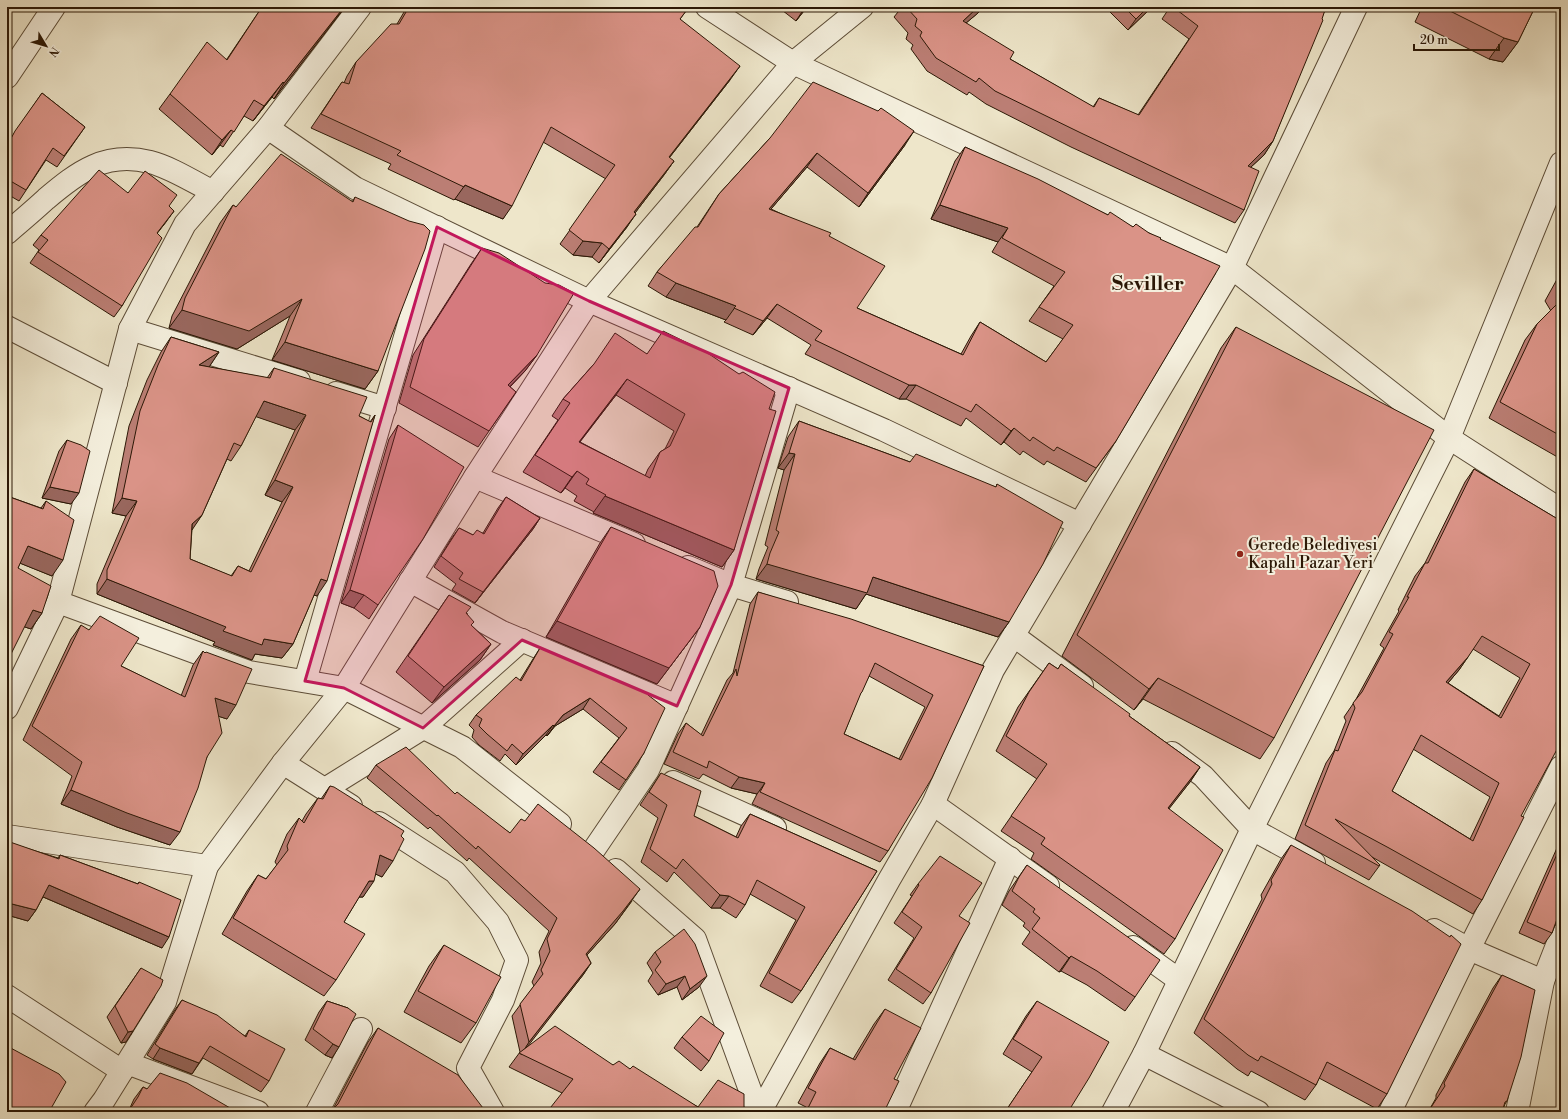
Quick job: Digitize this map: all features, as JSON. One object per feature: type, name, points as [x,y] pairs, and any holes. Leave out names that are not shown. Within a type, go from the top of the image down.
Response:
[{"type":"street","points":[[7,77],[54,7]]},
{"type":"street","points":[[7,708],[58,602],[130,329],[185,224],[268,128],[360,7]]},
{"type":"street","points":[[707,7],[792,63],[1232,268],[1449,438],[1561,510]]},
{"type":"street","points":[[95,1112],[165,1002],[207,866],[283,763],[344,688],[475,477],[589,301],[792,63],[862,7]]},
{"type":"street","points":[[759,1112],[933,804],[993,670],[1232,268],[1356,7]]},
{"type":"street","points":[[268,128],[355,188],[437,228],[589,301],[884,430],[1080,524]]},
{"type":"street","points":[[7,233],[66,182],[82,171],[100,163],[120,160],[151,162],[213,192]]},
{"type":"street","points":[[1113,1112],[1144,1054],[1252,829],[1449,438],[1561,163]]},
{"type":"street","points":[[305,682],[437,228]]},
{"type":"street","points":[[7,327],[116,383]]},
{"type":"street","points":[[130,329],[385,408]]},
{"type":"street","points":[[593,851],[648,770],[731,585],[789,388]]},
{"type":"street","points":[[475,477],[650,551]]},
{"type":"street","points":[[672,560],[731,585],[803,606]]},
{"type":"street","points":[[410,581],[502,632],[677,706]]},
{"type":"street","points":[[58,602],[249,672],[344,688],[462,747],[593,851],[695,940],[759,1112]]},
{"type":"street","points":[[1014,636],[1096,696]]},
{"type":"street","points":[[325,789],[423,728],[522,640]]},
{"type":"street","points":[[971,663],[993,670]]},
{"type":"street","points":[[1158,743],[1203,776],[1252,829],[1329,871]]},
{"type":"street","points":[[283,763],[455,872],[498,922],[518,960],[503,1000],[468,1068],[493,1112]]},
{"type":"street","points":[[1390,1112],[1469,949],[1561,767]]},
{"type":"street","points":[[648,770],[790,835]]},
{"type":"street","points":[[933,804],[1066,898]]},
{"type":"street","points":[[7,836],[207,866]]},
{"type":"street","points":[[895,1112],[1010,858]]},
{"type":"street","points":[[868,870],[889,880]]},
{"type":"street","points":[[1420,922],[1469,949],[1543,981]]},
{"type":"street","points":[[1116,935],[1179,980]]},
{"type":"street","points":[[1517,1112],[1543,981],[1561,935]]},
{"type":"street","points":[[7,996],[125,1067],[258,1112]]},
{"type":"street","points":[[317,1112],[361,1029]]},
{"type":"street","points":[[1144,1054],[1258,1112]]},
{"type":"highlighted area","points":[[437,227],[589,301],[789,388],[731,585],[677,706],[522,640],[423,728],[344,688],[305,681]]},
{"type":"building","points":[[262,7],[344,7],[264,106],[254,100],[234,132],[231,130],[222,140],[170,94],[207,42],[227,60]]},
{"type":"building","points":[[409,7],[689,7],[680,19],[740,66],[669,157],[674,161],[634,212],[636,214],[609,249],[602,243],[583,241],[569,230],[615,165],[551,127],[512,206],[465,185],[464,187],[397,155],[401,151],[321,114],[342,82],[349,84],[356,62],[391,24],[399,24]]},
{"type":"building","points":[[906,7],[978,7],[963,21],[1014,52],[1010,59],[1094,107],[1099,98],[1139,115],[1198,26],[1173,7],[1326,7],[1323,20],[1273,141],[1248,166],[1259,171],[1244,210],[995,91],[979,78],[976,82],[936,58],[920,36],[922,32],[915,26],[917,19]]},
{"type":"building","points":[[1124,7],[1148,7],[1136,19]]},
{"type":"building","points":[[1442,7],[1535,7],[1518,42],[1504,38]]},
{"type":"building","points":[[813,82],[878,111],[881,108],[914,131],[868,193],[817,153],[769,209],[831,233],[829,236],[885,266],[857,308],[963,355],[980,322],[1046,362],[1073,325],[1039,307],[1065,272],[1002,238],[1008,228],[940,205],[965,147],[1038,179],[1108,215],[1110,212],[1133,227],[1136,224],[1149,233],[1161,238],[1160,239],[1220,266],[1116,441],[1096,468],[1057,447],[1054,451],[1033,437],[1030,441],[1014,428],[1011,431],[976,404],[971,412],[916,385],[909,385],[815,340],[822,331],[777,304],[763,321],[734,308],[736,306],[676,283],[657,272],[695,227],[698,227],[719,194],[770,138]]},
{"type":"building","points":[[42,93],[85,127],[64,156],[53,148],[26,190],[7,179],[7,146],[15,131]]},
{"type":"building","points":[[281,154],[353,202],[355,197],[409,221],[424,225],[430,231],[425,249],[378,371],[285,342],[302,299],[249,331],[182,310],[185,298],[233,205],[236,207]]},
{"type":"building","points":[[99,170],[128,193],[145,171],[177,195],[169,206],[174,211],[157,233],[162,238],[122,306],[38,252],[48,240],[41,235]]},
{"type":"building","points":[[482,248],[499,253],[545,283],[559,285],[574,293],[537,355],[508,385],[516,392],[489,431],[410,387],[424,339]]},
{"type":"building","points":[[1561,277],[1561,293],[1557,285]]},
{"type":"building","points":[[1561,300],[1561,436],[1500,402],[1537,324]]},
{"type":"building","name":"Gerede Belediyesi Kapalı Pazar Yeri","points":[[1236,327],[1434,430],[1274,738],[1158,678],[1149,689],[1077,635]]},
{"type":"building","points":[[663,331],[706,352],[739,374],[743,372],[775,392],[769,409],[776,411],[734,550],[605,496],[606,495],[586,484],[589,479],[577,471],[572,477],[535,455],[570,403],[563,399],[594,364],[615,333],[647,354]],"holes":[[[627,379],[685,414],[670,446],[660,452],[650,478],[579,442]]]},
{"type":"building","points":[[171,337],[219,352],[199,365],[270,378],[274,368],[367,397],[359,416],[371,422],[375,415],[327,581],[321,579],[293,644],[264,639],[262,645],[223,631],[226,627],[107,579],[107,570],[137,501],[122,498],[140,411]],"holes":[[[264,401],[306,415],[275,480],[293,487],[251,572],[238,566],[232,576],[190,559],[192,524],[202,515],[234,443],[241,446]]]},
{"type":"building","points":[[799,421],[910,462],[916,454],[996,487],[997,484],[1063,522],[1043,564],[1009,622],[873,577],[867,593],[767,564],[779,532],[776,530],[795,454],[789,453]]},
{"type":"building","points":[[398,425],[464,467],[423,539],[378,605],[364,595],[350,590]]},
{"type":"building","points":[[67,440],[81,445],[90,451],[79,493],[50,487]]},
{"type":"building","points":[[1474,469],[1561,521],[1561,742],[1521,816],[1524,817],[1482,900],[1335,819],[1380,865],[1379,866],[1305,825],[1335,750],[1338,751],[1355,708],[1353,703],[1362,692],[1393,634],[1389,632],[1409,597],[1407,597],[1425,563],[1428,563]],"holes":[[[1482,636],[1530,664],[1501,718],[1446,682],[1468,657]],[[1421,735],[1499,783],[1473,841],[1392,791]]]},
{"type":"building","points":[[7,496],[43,509],[46,501],[74,520],[63,560],[28,546],[18,568],[51,586],[42,613],[33,610],[7,662]]},
{"type":"building","points":[[506,497],[540,518],[483,592],[459,579],[463,573],[441,556],[459,528],[473,535],[477,530],[484,534]]},
{"type":"building","points":[[611,527],[714,571],[718,586],[700,627],[669,668],[557,621]]},
{"type":"building","points":[[758,592],[851,619],[984,666],[932,778],[888,851],[760,792],[765,783],[739,777],[709,761],[707,768],[673,752],[686,723],[703,736],[736,669],[737,676]],"holes":[[[875,663],[933,695],[901,760],[844,734]]]},
{"type":"building","points":[[449,595],[471,607],[466,613],[474,622],[471,625],[491,644],[444,687],[408,656]]},
{"type":"building","points":[[100,616],[139,638],[121,666],[185,697],[203,651],[252,669],[236,705],[215,698],[222,733],[207,757],[198,788],[180,832],[127,813],[71,790],[82,762],[32,726],[81,625],[89,630]]},
{"type":"building","points":[[540,648],[649,694],[648,695],[665,708],[644,753],[626,780],[601,762],[627,728],[590,698],[563,715],[554,726],[553,725],[523,754],[512,744],[507,751],[479,726],[482,719],[476,715],[516,677],[521,681]]},
{"type":"building","points":[[1049,663],[1058,669],[1061,664],[1130,714],[1129,716],[1200,767],[1168,808],[1223,850],[1175,939],[1041,844],[1045,838],[1011,816],[1047,764],[1006,736],[1029,692]]},
{"type":"building","points":[[406,747],[455,794],[457,792],[510,833],[521,819],[525,821],[538,804],[594,848],[640,889],[586,954],[591,963],[529,1042],[520,1004],[543,974],[541,970],[550,951],[547,939],[557,918],[478,846],[476,849],[438,815],[437,816],[376,765]]},
{"type":"building","points":[[661,773],[701,791],[694,816],[738,838],[750,814],[877,871],[801,991],[769,973],[805,907],[757,880],[745,905],[729,896],[720,895],[683,859],[676,869],[650,849],[667,805],[649,792]]},
{"type":"building","points":[[330,786],[334,787],[404,831],[401,836],[404,839],[393,861],[380,855],[374,881],[369,881],[344,922],[365,934],[336,980],[233,918],[258,875],[266,879],[288,850],[287,846],[299,818],[304,823],[318,798],[323,799]]},
{"type":"building","points":[[7,842],[59,859],[60,855],[138,884],[139,882],[181,900],[169,937],[49,885],[36,910],[12,904],[7,900]]},
{"type":"building","points":[[1291,845],[1412,911],[1450,937],[1451,935],[1461,944],[1387,1094],[1327,1062],[1316,1085],[1261,1056],[1258,1061],[1248,1055],[1204,1019],[1272,884],[1271,880]]},
{"type":"building","points":[[1561,845],[1561,915],[1557,919],[1552,933],[1527,922]]},
{"type":"building","points":[[940,856],[982,883],[959,916],[970,923],[931,993],[896,969],[922,927],[902,912],[919,885],[918,884]]},
{"type":"building","points":[[1027,865],[1160,960],[1135,997],[1097,971],[1071,956],[1069,958],[1032,929],[1040,918],[1033,912],[1035,909],[1012,891]]},
{"type":"building","points":[[684,929],[695,944],[707,976],[690,989],[685,976],[666,984],[655,970],[661,962],[655,952]]},
{"type":"building","points":[[444,945],[501,977],[476,1023],[418,991]]},
{"type":"building","points":[[141,968],[163,980],[161,986],[133,1031],[128,1032],[115,1006]]},
{"type":"building","points":[[1502,975],[1535,990],[1521,1057],[1502,1112],[1428,1112],[1445,1086],[1444,1083]]},
{"type":"building","points":[[182,1000],[217,1015],[246,1037],[249,1030],[285,1049],[269,1081],[210,1046],[199,1063],[160,1048],[155,1044]]},
{"type":"building","points":[[327,1001],[348,1008],[356,1014],[339,1047],[313,1029]]},
{"type":"building","points":[[1037,1001],[1109,1042],[1068,1112],[1005,1112],[1042,1057],[1013,1039]]},
{"type":"building","points":[[885,1009],[921,1028],[894,1079],[899,1081],[884,1112],[806,1112],[816,1092],[808,1088],[830,1048],[855,1060]]},
{"type":"building","points":[[701,1016],[724,1033],[709,1061],[682,1037]]},
{"type":"building","points":[[555,1026],[613,1065],[619,1061],[630,1069],[633,1066],[698,1107],[718,1080],[744,1094],[744,1112],[547,1112],[573,1079],[519,1053]]},
{"type":"building","points":[[378,1028],[458,1075],[486,1112],[334,1112],[330,1110],[338,1104]]},
{"type":"building","points":[[7,1046],[59,1074],[66,1082],[49,1112],[7,1112]]},
{"type":"building","points":[[160,1073],[187,1083],[237,1112],[128,1112],[143,1087],[147,1089]]},
{"type":"building","points":[[1255,1108],[1263,1112],[1253,1112]]},
{"type":"place","name":"Gerede Belediyesi Kapalı Pazar Yeri","points":[[1240,554]]},
{"type":"district","name":"Seviller","points":[[1148,284]]}]
